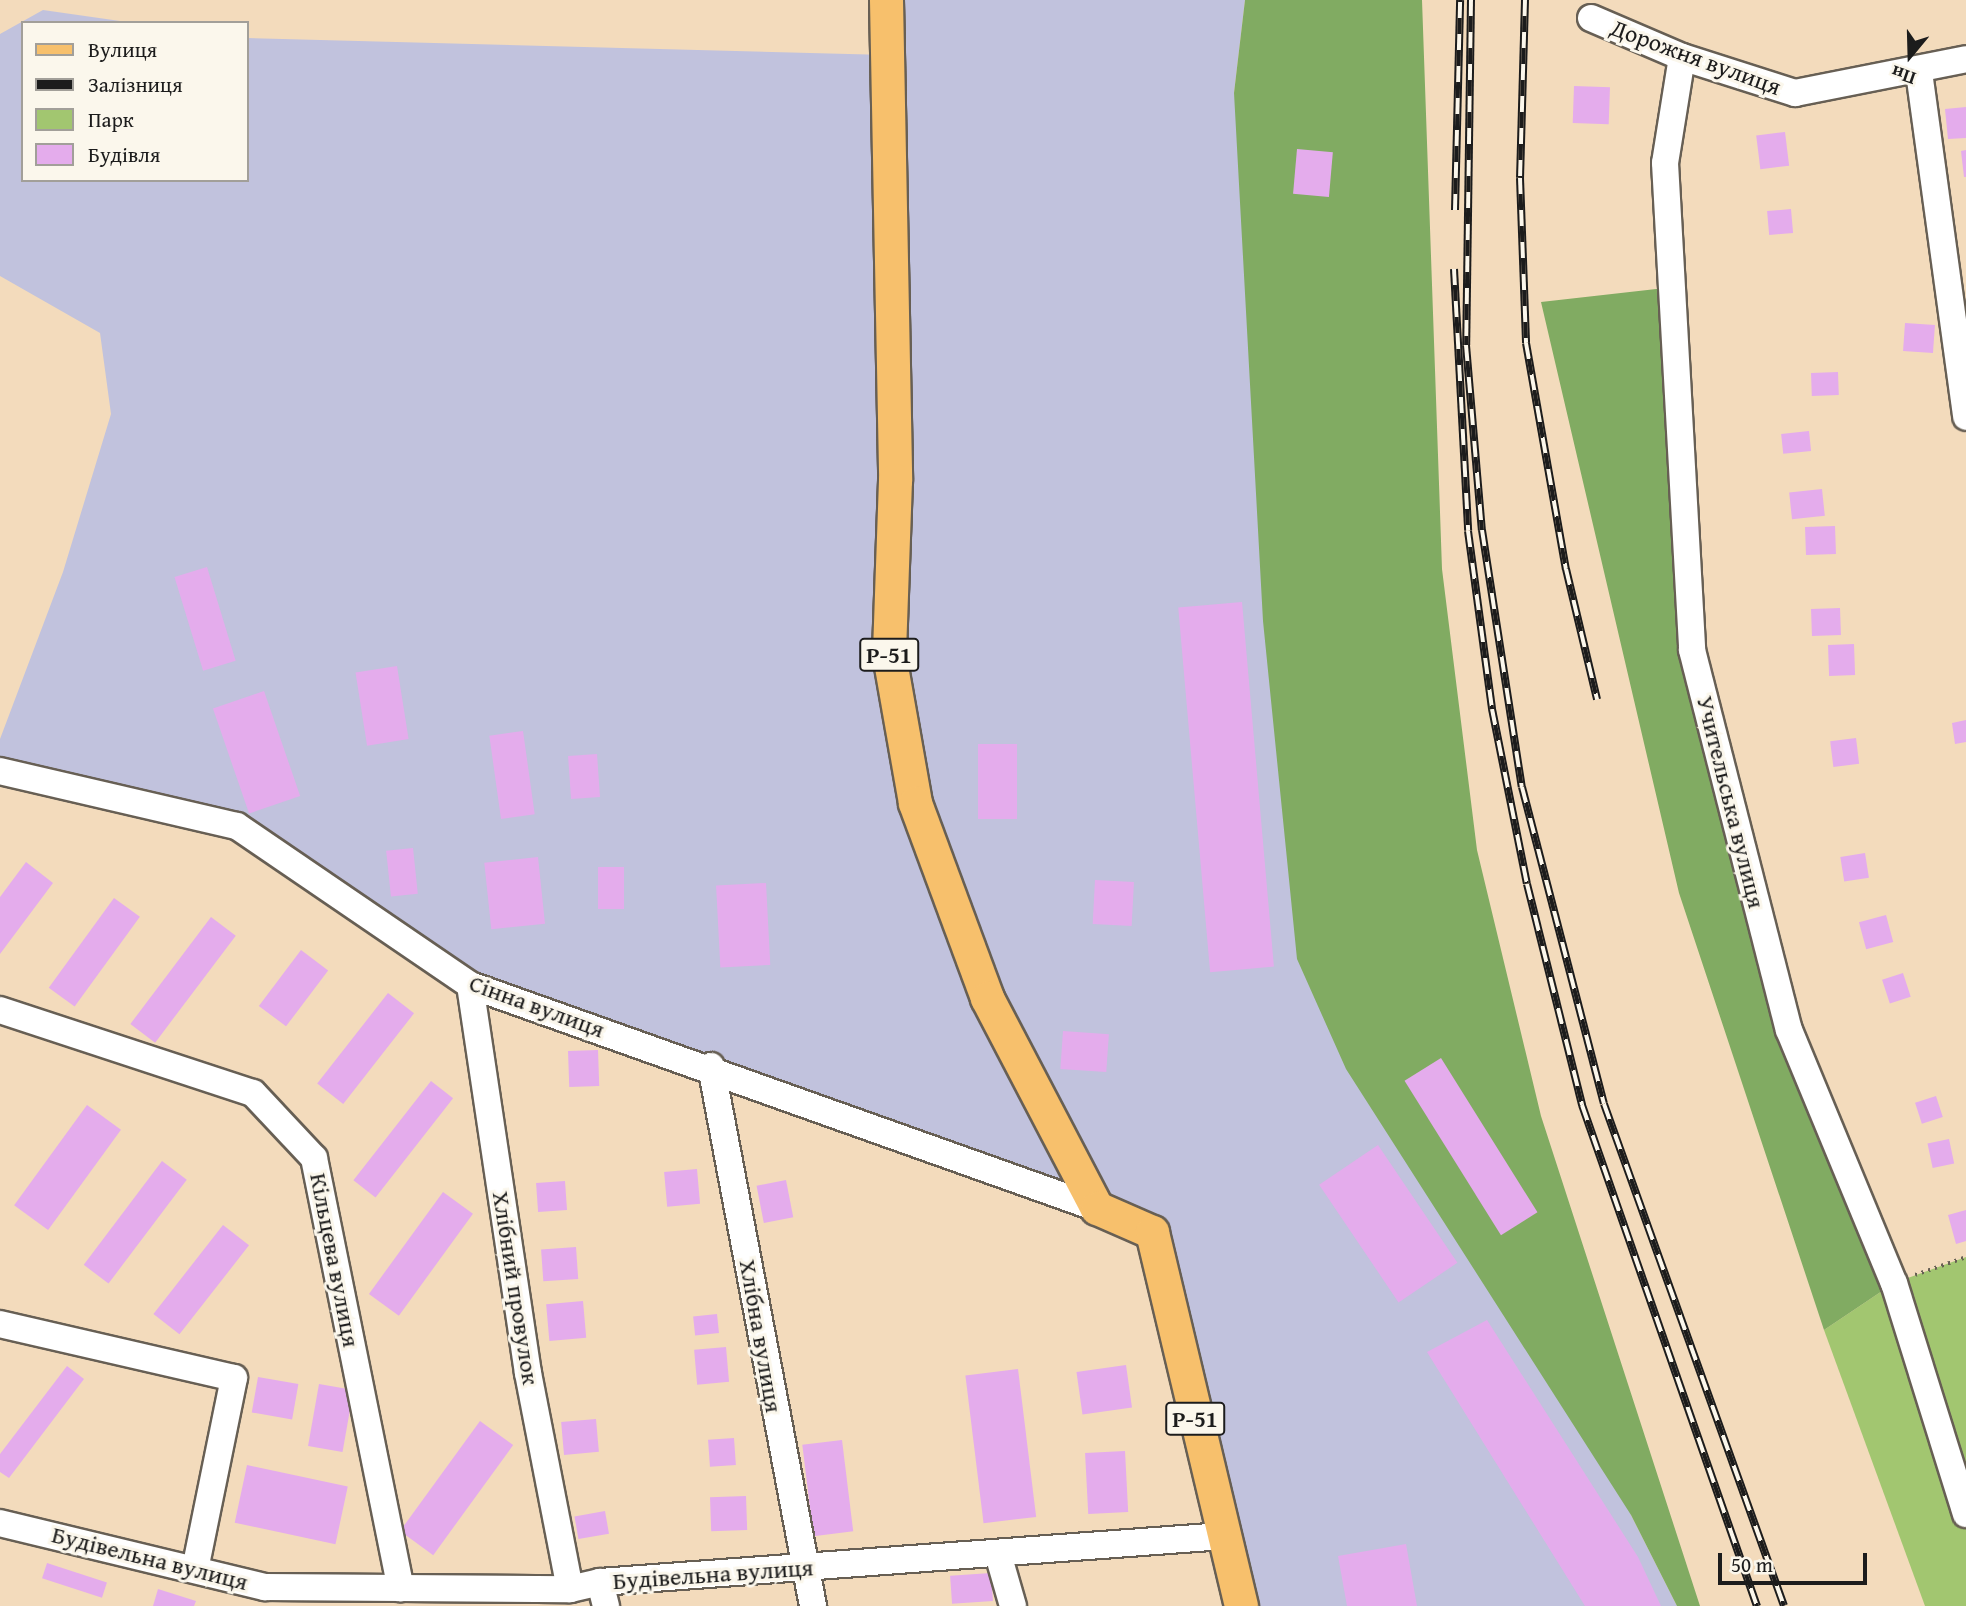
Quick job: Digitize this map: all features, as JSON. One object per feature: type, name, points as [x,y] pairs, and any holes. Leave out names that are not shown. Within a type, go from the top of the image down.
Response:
[{"type":"main road","name":"Р-51","points":[[886,0],[891,668],[915,803],[987,998],[1097,1208],[1152,1231],[1241,1606]]},
{"type":"street","name":"Дорожня вулиця","points":[[1591,18],[1682,57],[1795,93],[1919,72],[1966,59]]},
{"type":"street","name":"Учительська вулиця","points":[[1682,57],[1665,163],[1692,650],[1789,1030],[1894,1283],[1966,1514]]},
{"type":"street","points":[[1919,72],[1966,417]]},
{"type":"street","name":"Сінна вулиця","points":[[0,771],[237,826],[470,985],[711,1066],[1097,1208]]},
{"type":"street","name":"Хлібний провулок","points":[[470,985],[528,1373],[570,1589]]},
{"type":"street","name":"Кільцева вулиця","points":[[0,1010],[253,1093],[314,1158],[401,1588]]},
{"type":"street","name":"Хлібна вулиця","points":[[711,1066],[813,1606]]},
{"type":"street","points":[[0,1324],[234,1378],[196,1565]]},
{"type":"street","name":"Будівельна вулиця","points":[[0,1523],[196,1565],[259,1596],[401,1588],[570,1589],[603,1594],[804,1568],[1223,1536]]},
{"type":"street","points":[[998,1554],[1013,1606]]},
{"type":"path","points":[[1894,1283],[1966,1257]]},
{"type":"shaded area","points":[[886,0],[1245,0],[1234,93],[1631,1515],[1677,1606],[1241,1606],[1152,1231],[470,985],[237,826],[0,771],[0,739],[63,572],[111,414],[100,333],[0,276],[0,34],[21,22],[21,182],[248,182],[248,38],[887,55]]},
{"type":"shaded area","points":[[43,10],[120,21],[23,21]]},
{"type":"green space","points":[[1245,0],[1422,0],[1442,569],[1477,850],[1541,1116],[1700,1606],[1677,1606],[1631,1515],[1346,1069],[1297,959],[1263,621],[1234,93]]},
{"type":"green space","points":[[1674,287],[1692,650],[1789,1030],[1894,1283],[1824,1330],[1679,893],[1541,302]]},
{"type":"green space","points":[[1966,1257],[1966,1606],[1925,1606],[1824,1330],[1894,1283]]},
{"type":"building","points":[[1574,86],[1610,87],[1609,124],[1573,123]]},
{"type":"building","points":[[1966,107],[1966,138],[1948,139],[1945,109]]},
{"type":"building","points":[[1785,132],[1789,166],[1760,169],[1756,136]]},
{"type":"building","points":[[1297,149],[1333,152],[1329,197],[1293,194]]},
{"type":"building","points":[[1966,150],[1966,177],[1964,177],[1961,151]]},
{"type":"building","points":[[1791,209],[1793,233],[1769,235],[1767,211]]},
{"type":"building","points":[[1905,323],[1935,325],[1933,353],[1903,351]]},
{"type":"building","points":[[1838,372],[1839,395],[1812,396],[1811,373]]},
{"type":"building","points":[[1809,431],[1811,451],[1783,454],[1781,434]]},
{"type":"building","points":[[1822,489],[1825,516],[1792,519],[1789,492]]},
{"type":"building","points":[[1835,526],[1836,554],[1806,555],[1805,527]]},
{"type":"building","points":[[207,567],[236,661],[203,671],[174,577]]},
{"type":"building","points":[[1242,602],[1274,967],[1210,972],[1178,608]]},
{"type":"building","points":[[1840,608],[1841,635],[1812,636],[1811,609]]},
{"type":"building","points":[[1854,644],[1855,675],[1829,676],[1828,645]]},
{"type":"building","points":[[397,666],[409,739],[367,746],[356,673]]},
{"type":"building","points":[[264,691],[300,796],[249,814],[213,709]]},
{"type":"building","points":[[1966,720],[1966,742],[1955,744],[1952,723]]},
{"type":"building","points":[[523,731],[535,814],[501,819],[489,736]]},
{"type":"building","points":[[1856,738],[1859,764],[1833,767],[1830,741]]},
{"type":"building","points":[[978,744],[1017,744],[1017,819],[978,819]]},
{"type":"building","points":[[597,754],[600,797],[571,799],[568,756]]},
{"type":"building","points":[[413,848],[418,894],[391,897],[386,851]]},
{"type":"building","points":[[1865,853],[1869,878],[1844,882],[1840,857]]},
{"type":"building","points":[[538,857],[545,924],[491,929],[484,863]]},
{"type":"building","points":[[26,862],[53,883],[0,954],[0,897]]},
{"type":"building","points":[[598,867],[624,867],[624,909],[598,909]]},
{"type":"building","points":[[1095,880],[1134,882],[1132,926],[1093,924]]},
{"type":"building","points":[[766,883],[770,965],[720,968],[716,886]]},
{"type":"building","points":[[114,898],[140,917],[75,1007],[49,988]]},
{"type":"building","points":[[1886,915],[1893,942],[1866,949],[1859,922]]},
{"type":"building","points":[[211,917],[236,936],[155,1043],[130,1024]]},
{"type":"building","points":[[301,950],[328,970],[286,1026],[259,1006]]},
{"type":"building","points":[[1903,973],[1911,997],[1890,1004],[1882,980]]},
{"type":"building","points":[[388,993],[414,1013],[343,1104],[317,1084]]},
{"type":"building","points":[[1063,1031],[1109,1034],[1106,1072],[1060,1069]]},
{"type":"building","points":[[598,1050],[599,1086],[569,1087],[568,1051]]},
{"type":"building","points":[[1441,1058],[1537,1212],[1501,1235],[1405,1081]]},
{"type":"building","points":[[431,1081],[453,1098],[375,1198],[353,1180]]},
{"type":"building","points":[[1936,1096],[1943,1117],[1922,1124],[1915,1103]]},
{"type":"building","points":[[87,1105],[121,1130],[48,1230],[14,1205]]},
{"type":"building","points":[[1949,1139],[1954,1163],[1933,1168],[1927,1144]]},
{"type":"building","points":[[1378,1145],[1457,1263],[1399,1302],[1319,1185]]},
{"type":"building","points":[[162,1161],[187,1180],[109,1283],[84,1265]]},
{"type":"building","points":[[697,1169],[700,1204],[667,1207],[664,1172]]},
{"type":"building","points":[[786,1180],[793,1217],[764,1223],[757,1186]]},
{"type":"building","points":[[565,1181],[567,1210],[538,1212],[536,1183]]},
{"type":"building","points":[[443,1192],[473,1214],[399,1316],[369,1294]]},
{"type":"building","points":[[1966,1210],[1966,1241],[1956,1244],[1948,1215]]},
{"type":"building","points":[[223,1225],[249,1245],[179,1334],[153,1314]]},
{"type":"building","points":[[576,1247],[578,1279],[543,1281],[541,1249]]},
{"type":"building","points":[[583,1301],[586,1338],[549,1341],[546,1304]]},
{"type":"building","points":[[717,1314],[719,1333],[695,1335],[693,1317]]},
{"type":"building","points":[[1487,1320],[1638,1557],[1661,1606],[1585,1606],[1427,1352]]},
{"type":"building","points":[[726,1347],[729,1382],[697,1385],[694,1350]]},
{"type":"building","points":[[1126,1365],[1132,1408],[1082,1415],[1076,1372]]},
{"type":"building","points":[[67,1366],[84,1379],[9,1478],[0,1472],[0,1454]]},
{"type":"building","points":[[1018,1369],[1036,1517],[984,1523],[965,1375]]},
{"type":"building","points":[[258,1377],[298,1384],[292,1420],[252,1412]]},
{"type":"building","points":[[319,1384],[353,1390],[343,1452],[308,1446]]},
{"type":"building","points":[[596,1419],[599,1452],[564,1455],[561,1422]]},
{"type":"building","points":[[480,1421],[513,1445],[433,1555],[400,1531]]},
{"type":"building","points":[[734,1438],[736,1465],[710,1467],[708,1440]]},
{"type":"building","points":[[842,1440],[853,1531],[814,1536],[802,1445]]},
{"type":"building","points":[[1125,1451],[1128,1512],[1088,1514],[1085,1453]]},
{"type":"building","points":[[247,1465],[348,1486],[335,1544],[235,1523]]},
{"type":"building","points":[[746,1496],[747,1530],[711,1531],[710,1497]]},
{"type":"building","points":[[605,1511],[609,1534],[578,1539],[574,1516]]},
{"type":"building","points":[[1406,1544],[1417,1606],[1347,1606],[1338,1556]]},
{"type":"building","points":[[47,1563],[107,1582],[102,1598],[42,1578]]},
{"type":"building","points":[[991,1573],[993,1601],[952,1604],[950,1576]]},
{"type":"building","points":[[158,1589],[196,1601],[194,1606],[153,1606]]},
{"type":"railway","points":[[1455,210],[1460,0]]},
{"type":"railway","points":[[1471,0],[1466,345],[1482,530],[1522,787],[1604,1104],[1784,1606]]},
{"type":"railway","points":[[1525,0],[1520,178],[1526,343],[1566,569],[1597,699]]},
{"type":"railway","points":[[1454,269],[1468,531],[1492,709],[1527,884],[1582,1105],[1757,1606]]}]
